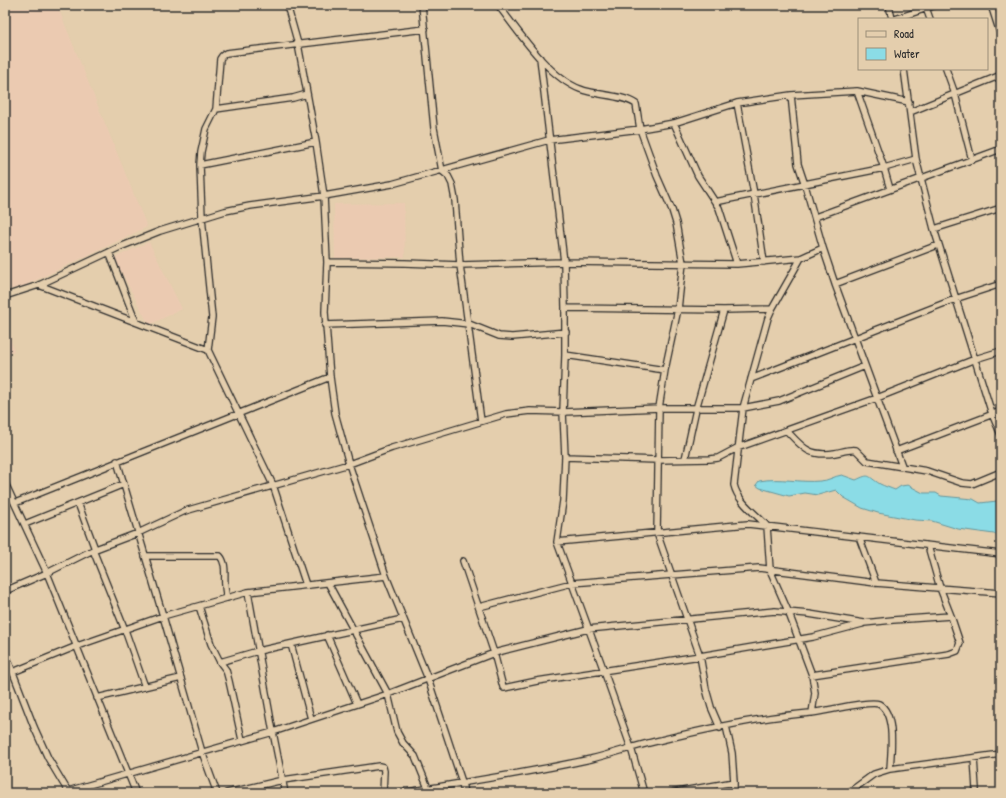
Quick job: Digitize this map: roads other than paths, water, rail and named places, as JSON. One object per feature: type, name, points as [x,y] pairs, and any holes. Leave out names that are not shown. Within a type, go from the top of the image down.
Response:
[{"type":"street","points":[[287,5],[298,44],[316,142],[324,196],[327,262],[325,325],[335,412],[349,464],[386,576],[428,679],[462,782],[464,793]]},
{"type":"street","points":[[422,5],[434,128],[442,171],[448,176],[452,184],[455,200],[460,265],[481,421]]},
{"type":"street","points":[[498,5],[540,58],[563,80],[580,90],[632,101],[636,104],[640,129],[657,176],[672,210],[683,263],[678,309],[665,370],[659,408],[657,533],[700,656],[707,695],[720,728]]},
{"type":"street","points":[[889,5],[894,18]]},
{"type":"street","points":[[897,18],[925,7],[936,5]]},
{"type":"street","points":[[992,5],[1001,36]]},
{"type":"street","points":[[925,7],[930,18]]},
{"type":"street","points":[[306,585],[273,485],[208,350],[212,317],[202,218],[200,166],[201,152],[206,129],[216,110],[220,59],[226,54],[425,29]]},
{"type":"street","points":[[540,58],[564,262],[566,356],[563,412],[565,457],[563,501],[557,542],[631,748],[644,793]]},
{"type":"street","points":[[904,70],[916,159],[934,229],[955,300],[992,414],[1001,435]]},
{"type":"street","points":[[946,70],[955,94],[972,160]]},
{"type":"street","points":[[910,112],[1001,75]]},
{"type":"street","points":[[5,296],[39,285],[160,230],[225,210],[324,196],[392,184],[549,140],[640,129],[674,123],[737,103],[791,95],[857,91],[909,102]]},
{"type":"street","points":[[857,91],[890,189]]},
{"type":"street","points":[[216,110],[293,98],[307,94]]},
{"type":"street","points":[[791,95],[798,164],[823,248],[855,340],[902,466]]},
{"type":"street","points":[[737,103],[754,194],[764,262]]},
{"type":"street","points":[[674,123],[698,176],[719,208],[737,264]]},
{"type":"street","points":[[200,166],[316,142]]},
{"type":"street","points":[[815,217],[1001,149]]},
{"type":"street","points":[[716,202],[805,185],[884,168],[916,159]]},
{"type":"street","points":[[934,229],[1001,208]]},
{"type":"street","points":[[835,284],[938,244]]},
{"type":"street","points":[[327,262],[460,265],[564,262],[737,264],[802,258],[823,248]]},
{"type":"street","points":[[109,252],[136,322]]},
{"type":"street","points":[[802,258],[772,309],[743,408],[737,448],[734,485],[742,500],[767,526],[770,570],[788,611],[812,675],[815,693],[812,713]]},
{"type":"street","points":[[751,380],[955,300],[1001,284]]},
{"type":"street","points":[[39,285],[208,350]]},
{"type":"street","points":[[565,308],[724,310],[772,309]]},
{"type":"street","points":[[685,459],[696,409],[724,310]]},
{"type":"street","points":[[325,325],[442,321],[468,324],[499,336],[506,337],[566,332]]},
{"type":"street","points":[[565,457],[658,460],[718,458],[737,448],[877,398],[1001,351]]},
{"type":"street","points":[[566,356],[665,370]]},
{"type":"street","points":[[5,591],[47,573],[94,550],[138,533],[185,511],[349,464],[392,448],[506,414],[530,411],[563,412],[659,408],[743,408],[779,401],[865,366]]},
{"type":"street","points":[[15,503],[239,412],[330,377]]},
{"type":"street","points":[[896,451],[1001,410]]},
{"type":"street","points":[[787,431],[798,443],[815,453],[822,455],[856,450],[867,461],[927,471],[962,483],[972,484],[1001,472]]},
{"type":"street","points":[[117,461],[202,752],[217,793]]},
{"type":"street","points":[[25,524],[124,484]]},
{"type":"street","points":[[6,486],[47,573],[136,793]]},
{"type":"street","points":[[78,503],[144,687]]},
{"type":"street","points":[[557,542],[748,524],[1001,554]]},
{"type":"street","points":[[859,537],[876,583]]},
{"type":"street","points":[[812,675],[949,654],[957,651],[960,643],[940,588],[928,546]]},
{"type":"street","points":[[144,556],[220,556],[225,568],[227,598]]},
{"type":"street","points":[[463,561],[494,653],[504,688],[537,681],[700,656],[798,639],[864,624],[907,618],[951,616]]},
{"type":"street","points":[[478,606],[572,583],[759,568],[876,583],[1001,593]]},
{"type":"street","points":[[13,672],[77,646],[163,616],[248,592],[386,576]]},
{"type":"street","points":[[328,583],[388,694],[396,732],[403,743],[415,756],[428,788]]},
{"type":"street","points":[[248,592],[282,780],[286,793]]},
{"type":"street","points":[[199,606],[211,644],[226,670],[242,740]]},
{"type":"street","points":[[5,652],[34,727],[48,758],[68,792],[273,732],[388,694],[494,653],[588,629],[775,611],[788,611],[831,617],[864,624]]},
{"type":"street","points":[[220,662],[258,651],[403,618]]},
{"type":"street","points":[[327,635],[357,704]]},
{"type":"street","points":[[292,644],[311,719]]},
{"type":"street","points":[[97,698],[181,678]]},
{"type":"street","points":[[400,793],[548,768],[661,740],[788,714],[812,713],[874,702],[879,704],[887,711],[889,716],[891,739],[890,769]]},
{"type":"street","points":[[726,726],[732,754],[734,793]]},
{"type":"street","points":[[848,793],[874,774],[890,769],[1001,754]]},
{"type":"street","points":[[974,758],[975,793]]},
{"type":"street","points":[[227,793],[282,780],[379,766],[383,766],[384,771],[383,793]]},
{"type":"street","points":[[671,793],[734,782]]},
{"type":"water","points":[[842,475],[856,480],[869,476],[880,484],[895,490],[901,486],[908,485],[923,493],[936,493],[941,496],[973,499],[980,503],[997,501],[998,506],[1001,507],[1001,535],[958,529],[932,521],[915,520],[878,513],[862,508],[843,497],[836,490],[818,495],[805,493],[789,496],[760,488],[756,485],[759,481],[767,480],[820,481]]}]
